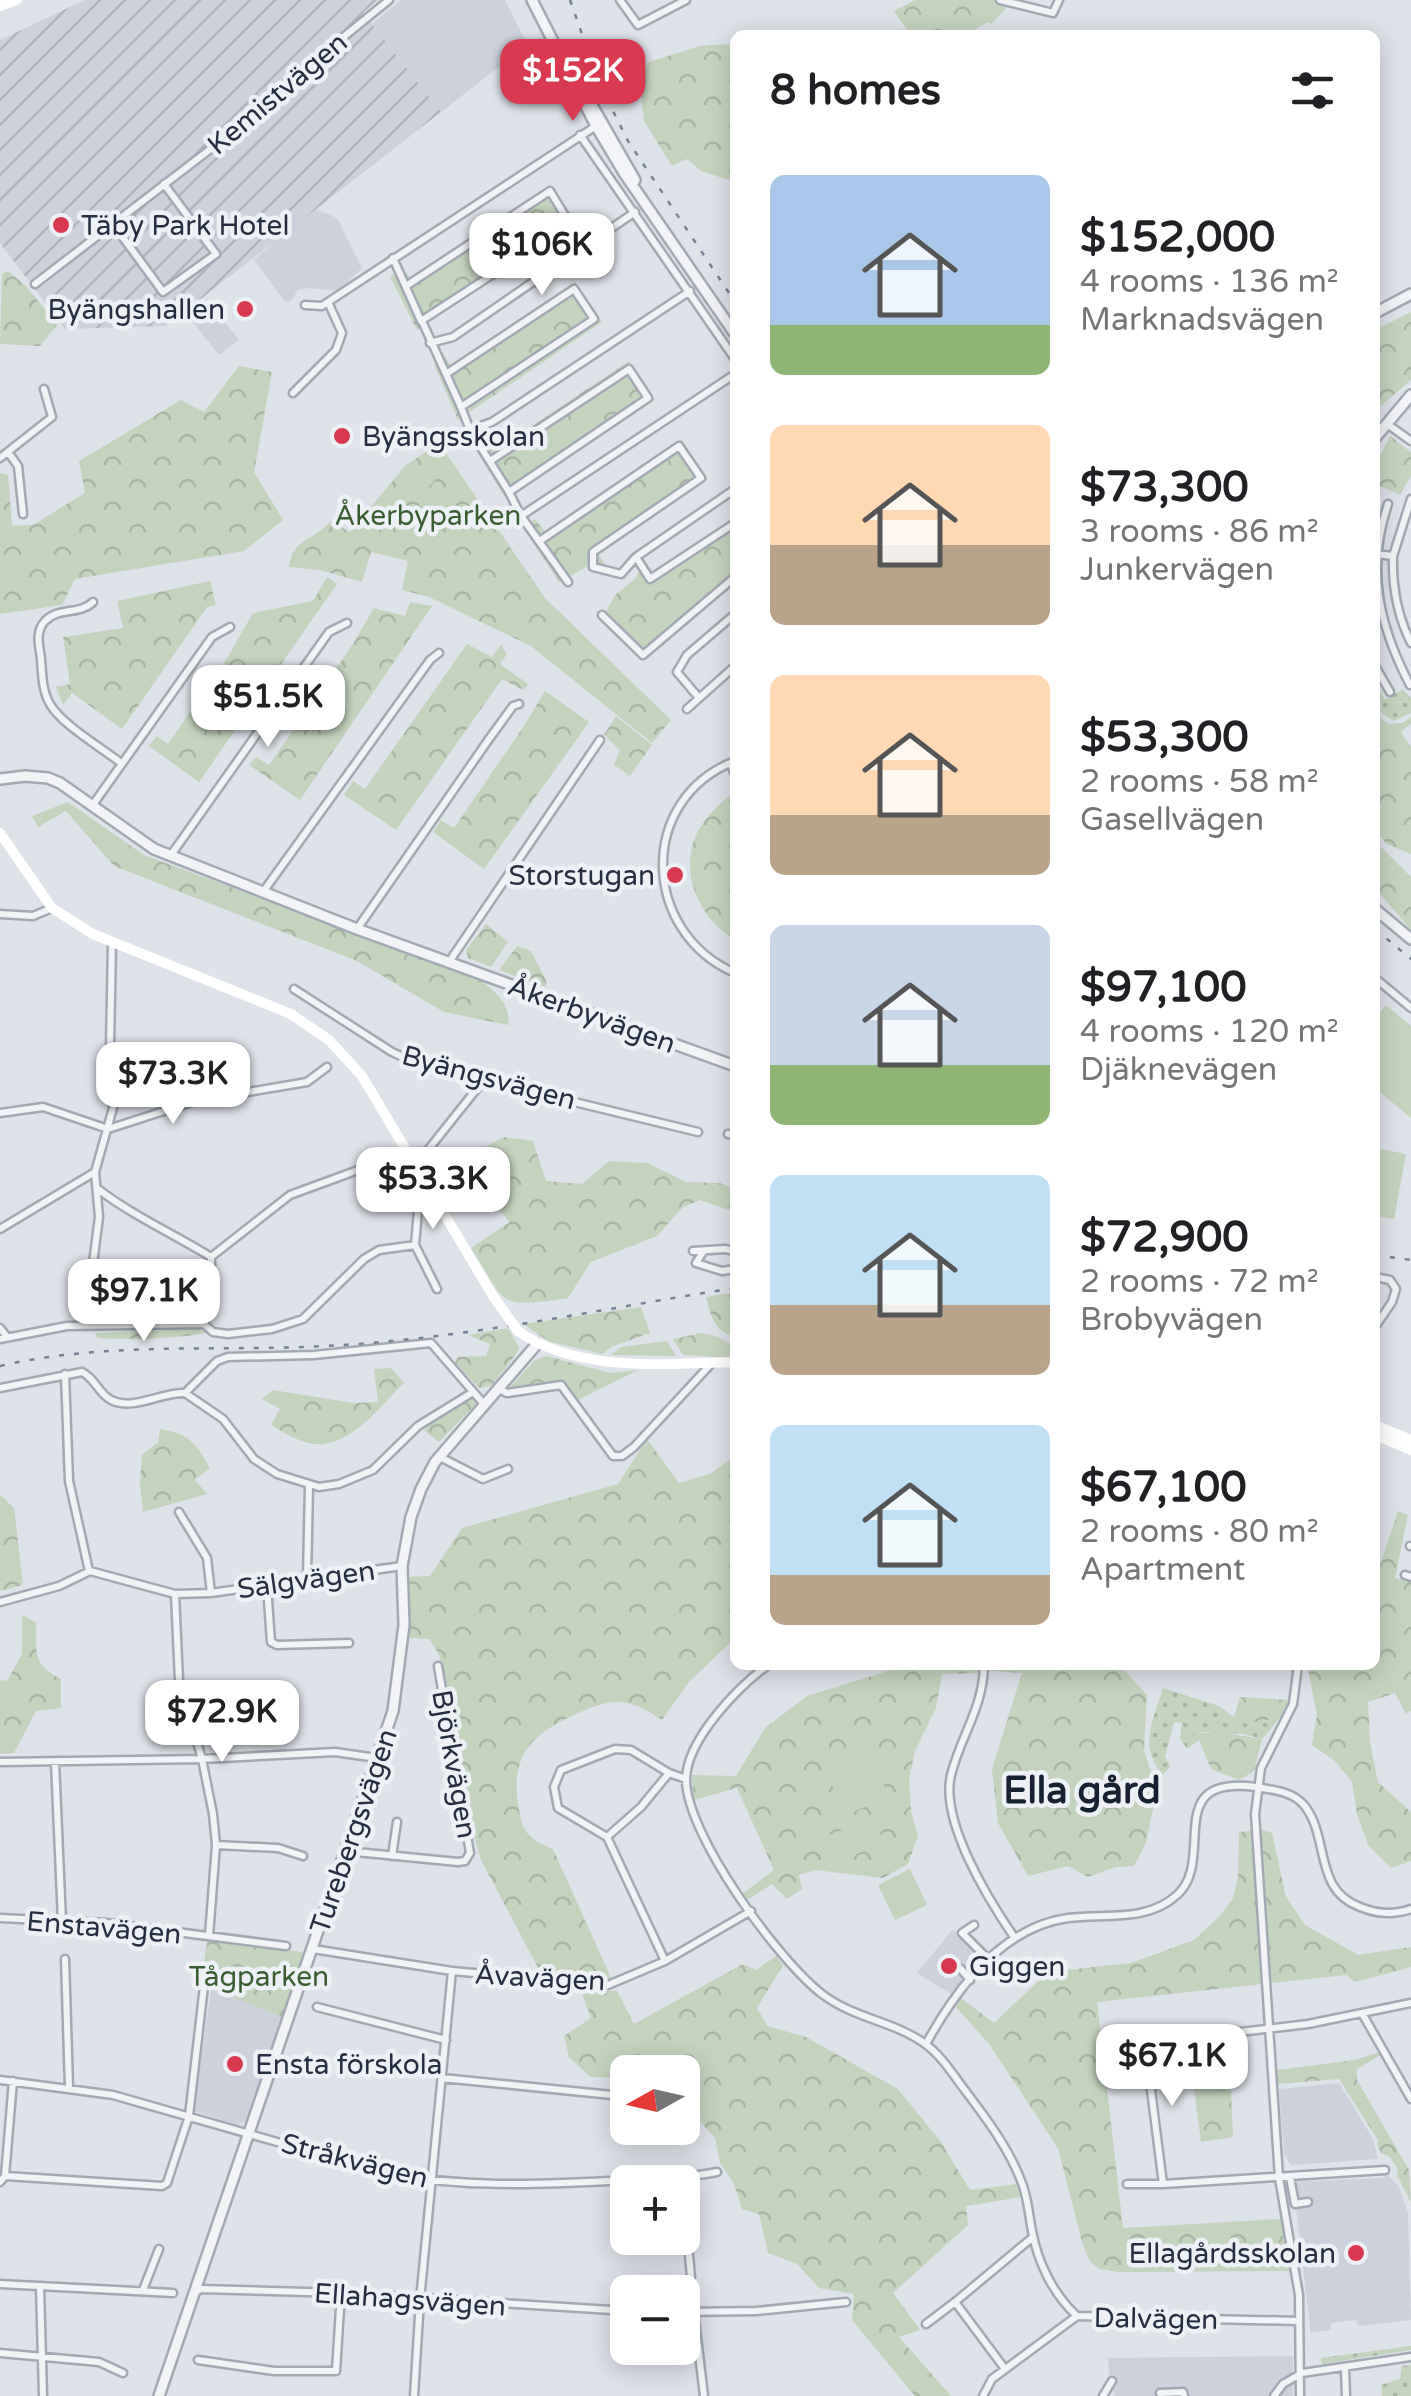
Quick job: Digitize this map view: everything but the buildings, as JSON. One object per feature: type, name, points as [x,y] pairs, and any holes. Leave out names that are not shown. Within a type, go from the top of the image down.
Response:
[{"type":"main road","points":[[0,6],[17,0]]},
{"type":"main road","points":[[0,833],[52,908],[112,943],[290,1014],[310,1026],[362,1076],[493,1296],[518,1330],[536,1344],[606,1360],[730,1362]]},
{"type":"main road","points":[[1380,1427],[1411,1440]]},
{"type":"main road","points":[[1380,1437],[1411,1450]]},
{"type":"street","name":"Kemistvägen","points":[[35,284],[264,107],[277,91],[389,0]]},
{"type":"street","points":[[536,0],[599,124],[658,221],[730,327]]},
{"type":"street","points":[[620,0],[638,25],[686,0]]},
{"type":"street","points":[[1000,0],[1053,13],[1059,0]]},
{"type":"street","points":[[305,306],[322,306],[599,124]]},
{"type":"street","points":[[580,135],[730,350]]},
{"type":"street","points":[[113,224],[163,292],[216,254],[164,184]]},
{"type":"street","points":[[406,286],[550,191],[570,224],[422,320]]},
{"type":"street","points":[[430,343],[452,337],[635,212]]},
{"type":"street","points":[[394,258],[470,430],[568,582]]},
{"type":"street","points":[[446,374],[574,289],[594,319],[461,407]]},
{"type":"street","points":[[470,430],[492,422],[690,290]]},
{"type":"street","points":[[1380,310],[1411,294]]},
{"type":"street","points":[[293,393],[340,342],[342,334],[328,302]]},
{"type":"street","points":[[490,462],[629,369],[648,398],[509,492]]},
{"type":"street","points":[[522,516],[730,377]]},
{"type":"street","points":[[0,458],[52,417],[44,389]]},
{"type":"street","points":[[1380,431],[1411,395]]},
{"type":"street","points":[[1386,423],[1411,440]]},
{"type":"street","points":[[540,540],[679,446],[700,478],[593,552],[594,567],[621,574],[636,558],[730,492]]},
{"type":"street","points":[[8,452],[18,466],[23,514]]},
{"type":"street","points":[[1411,499],[1393,556],[1392,580],[1396,605],[1411,643]]},
{"type":"street","points":[[1380,537],[1388,504]]},
{"type":"street","points":[[636,558],[650,579],[730,525]]},
{"type":"street","points":[[1380,554],[1393,556]]},
{"type":"street","points":[[602,615],[643,654],[730,581]]},
{"type":"street","points":[[93,602],[86,609],[56,614],[44,622],[38,634],[44,689],[60,716],[121,763]]},
{"type":"street","points":[[1380,611],[1410,685]]},
{"type":"street","points":[[699,698],[677,672],[687,655],[730,618]]},
{"type":"street","points":[[170,855],[329,632],[346,623]]},
{"type":"street","points":[[92,806],[212,637],[230,627]]},
{"type":"street","points":[[263,892],[430,660],[439,653]]},
{"type":"street","points":[[687,708],[730,670]]},
{"type":"street","points":[[1380,675],[1390,692]]},
{"type":"street","points":[[357,928],[489,738],[513,706],[519,704]]},
{"type":"street","points":[[449,962],[600,740]]},
{"type":"street","points":[[730,763],[714,770],[684,797],[667,836],[663,881],[675,920],[685,935],[704,955],[730,969]]},
{"type":"street","name":"Åkerbyvägen","points":[[0,779],[48,778],[154,849],[730,1064]]},
{"type":"street","points":[[0,914],[33,916],[52,908]]},
{"type":"street","points":[[1380,914],[1409,937]]},
{"type":"street","points":[[85,1325],[99,1217],[96,1172],[114,1088],[110,1046],[112,943]]},
{"type":"street","points":[[1380,982],[1411,1008]]},
{"type":"street","name":"Byängsvägen","points":[[294,989],[392,1052],[418,1064],[698,1132]]},
{"type":"street","points":[[0,1113],[42,1107],[108,1129],[195,1101],[307,1082],[327,1067]]},
{"type":"street","points":[[437,1289],[414,1245],[419,1170],[483,1081]]},
{"type":"street","points":[[211,1257],[290,1195],[368,1166],[419,1170]]},
{"type":"street","points":[[0,1229],[96,1172]]},
{"type":"street","points":[[98,1189],[122,1207],[211,1257]]},
{"type":"street","points":[[0,1328],[4,1338],[85,1325],[204,1324],[213,1332],[228,1334],[272,1329],[303,1319],[378,1250],[414,1245]]},
{"type":"street","points":[[693,1251],[730,1250]]},
{"type":"street","points":[[703,1252],[696,1263],[730,1270]]},
{"type":"street","points":[[204,1324],[210,1306],[211,1257]]},
{"type":"street","points":[[1380,1278],[1390,1280],[1396,1289],[1380,1320]]},
{"type":"street","points":[[0,1388],[87,1373],[108,1398],[122,1403],[185,1393],[217,1361],[228,1358],[314,1355],[431,1343],[483,1403]]},
{"type":"street","name":"Turebergsvägen","points":[[160,2396],[393,1711],[404,1626],[402,1566],[421,1489],[483,1403],[536,1344]]},
{"type":"street","points":[[497,1388],[507,1393],[561,1385],[613,1456],[622,1456],[712,1363]]},
{"type":"street","points":[[0,1602],[59,1586],[90,1571],[69,1480],[65,1374]]},
{"type":"street","points":[[185,1393],[223,1419],[254,1459],[308,1486],[339,1484],[373,1470],[418,1426],[473,1392]]},
{"type":"street","points":[[440,1458],[482,1479],[508,1469]]},
{"type":"street","points":[[306,1578],[308,1486]]},
{"type":"street","name":"Sälgvägen","points":[[179,1512],[207,1558],[211,1594]]},
{"type":"street","name":"Sälgvägen","points":[[90,1571],[176,1594],[211,1594],[402,1566]]},
{"type":"street","points":[[267,1586],[270,1642],[349,1643]]},
{"type":"street","name":"Enstavägen","points":[[176,1594],[179,1681],[202,1758],[216,1845],[208,1936]]},
{"type":"street","name":"Björkvägen","points":[[346,1852],[458,1862],[465,1861],[470,1853],[438,1666]]},
{"type":"street","points":[[762,1670],[721,1710],[702,1738],[686,1779],[702,1838],[718,1867],[793,1967],[824,1996],[910,2034],[939,2056],[1012,2161],[1024,2188],[1033,2237],[1051,2286],[1077,2316]]},
{"type":"street","points":[[984,1670],[983,1693],[951,1776],[950,1803],[955,1826],[996,1910],[1014,1936]]},
{"type":"street","points":[[1297,1670],[1293,1704],[1272,1742],[1257,1787],[1255,1814],[1279,2178],[1299,2295],[1300,2396]]},
{"type":"street","points":[[665,1961],[606,1837],[558,1808],[554,1787],[562,1770],[614,1748],[631,1750],[669,1774],[686,1779]]},
{"type":"street","points":[[0,1762],[335,1752],[378,1758]]},
{"type":"street","points":[[55,1762],[62,1921]]},
{"type":"street","points":[[606,1837],[641,1807],[669,1774]]},
{"type":"street","points":[[926,2044],[952,2000],[1014,1936],[1044,1923],[1070,1918],[1140,1913],[1178,1895],[1192,1872],[1193,1824],[1202,1802],[1234,1785],[1278,1790],[1303,1803],[1326,1876],[1354,1906],[1381,1914],[1411,1909]]},
{"type":"street","points":[[392,1856],[397,1822]]},
{"type":"street","points":[[216,1845],[278,1848],[304,1856]]},
{"type":"street","name":"Åvavägen","points":[[313,1950],[452,1971],[608,1984],[665,1961],[751,1911]]},
{"type":"street","name":"Enstavägen","points":[[0,1918],[62,1921],[286,1946]]},
{"type":"street","points":[[974,1925],[962,1933],[988,1960]]},
{"type":"street","points":[[65,1959],[69,2088]]},
{"type":"street","points":[[961,1969],[970,1980]]},
{"type":"street","points":[[414,2396],[452,1971]]},
{"type":"street","points":[[13,2081],[2,2179],[162,2186],[167,2183],[189,2116],[204,1986]]},
{"type":"street","points":[[1112,2044],[1363,2016],[1411,2004]]},
{"type":"street","points":[[317,2007],[446,2040]]},
{"type":"street","points":[[1363,2016],[1411,2100]]},
{"type":"street","points":[[1145,2043],[1163,2184]]},
{"type":"street","points":[[442,2078],[610,2095]]},
{"type":"street","name":"Stråkvägen","points":[[0,2080],[113,2095],[390,2174],[432,2182],[610,2181]]},
{"type":"street","points":[[1127,2184],[1385,2170]]},
{"type":"street","name":"Stråkvägen","points":[[700,2175],[717,2172]]},
{"type":"street","points":[[1290,2177],[1295,2204],[1308,2202]]},
{"type":"street","points":[[926,2324],[1033,2237]]},
{"type":"street","points":[[143,2290],[159,2248]]},
{"type":"street","points":[[0,2284],[173,2292]]},
{"type":"street","points":[[40,2286],[42,2396]]},
{"type":"street","name":"Ellahagsvägen","points":[[193,2294],[201,2289],[340,2294],[610,2310]]},
{"type":"street","points":[[198,2360],[274,2370],[336,2371],[340,2294]]},
{"type":"street","points":[[700,2312],[846,2302]]},
{"type":"street","points":[[956,2302],[1005,2369]]},
{"type":"street","name":"Dalvägen","points":[[983,2396],[992,2380],[1077,2316],[1299,2320]]},
{"type":"street","points":[[0,2353],[99,2362],[123,2374]]},
{"type":"street","points":[[1274,2396],[1283,2384],[1302,2373],[1411,2357]]},
{"type":"street","points":[[700,2362],[704,2396]]},
{"type":"street","points":[[1345,2369],[1346,2396]]},
{"type":"street","points":[[1103,2396],[1112,2381]]},
{"type":"street","points":[[1160,2394],[1183,2392],[1184,2396]]},
{"type":"shaded area","points":[[85,0],[378,0],[363,13],[441,112],[166,326],[65,329],[0,243],[0,40]]},
{"type":"shaded area","points":[[401,0],[505,0],[527,45],[441,112],[372,24]]},
{"type":"shaded area","points":[[313,208],[337,218],[362,268],[338,291],[298,290],[291,301],[285,302],[254,260]]},
{"type":"shaded area","points":[[212,305],[239,340],[219,355],[192,321]]},
{"type":"shaded area","name":"Giggen","points":[[953,1929],[982,1959],[951,1994],[917,1973]]},
{"type":"shaded area","name":"Ensta förskola","points":[[211,1989],[286,2018],[252,2118],[237,2125],[194,2111]]},
{"type":"shaded area","points":[[1339,2083],[1373,2139],[1378,2159],[1291,2165],[1284,2155],[1279,2089]]},
{"type":"shaded area","name":"Ellagårdsskolan","points":[[1385,2172],[1399,2187],[1408,2213],[1411,2320],[1359,2326],[1356,2320],[1337,2322],[1331,2324],[1331,2330],[1311,2333],[1293,2182],[1383,2178]]},
{"type":"shaded area","points":[[1293,2356],[1293,2396],[1115,2396],[1110,2384],[1108,2358]]},
{"type":"green space","points":[[915,0],[1005,3],[1005,10],[991,24],[974,30],[907,30],[894,11]]},
{"type":"green space","points":[[730,44],[730,180],[701,171],[687,159],[672,166],[644,121],[639,79],[649,62],[700,46]]},
{"type":"green space","points":[[551,185],[577,224],[417,330],[390,277],[402,267],[411,279]]},
{"type":"green space","points":[[8,271],[27,287],[57,325],[40,346],[0,344],[2,274]]},
{"type":"green space","points":[[575,282],[602,322],[458,420],[434,364],[443,354],[451,365]]},
{"type":"green space","points":[[1411,312],[1411,380],[1380,407],[1380,328]]},
{"type":"green space","points":[[629,361],[655,400],[508,502],[473,445],[486,438],[494,451]]},
{"type":"green space","points":[[239,366],[272,372],[254,472],[283,520],[244,551],[75,579],[62,605],[0,614],[0,473],[8,475],[12,526],[33,525],[85,493],[79,461],[181,400],[204,412]]},
{"type":"green space","points":[[1390,436],[1411,452],[1411,476],[1400,495],[1380,486],[1380,456]]},
{"type":"green space","points":[[682,440],[708,479],[598,553],[606,566],[588,566],[559,582],[524,529],[535,519],[545,532]]},
{"type":"green space","name":"Åkerbyparken","points":[[439,443],[545,598],[671,720],[652,743],[531,646],[429,597],[402,590],[408,561],[371,552],[362,582],[320,570],[289,567],[294,550],[331,521],[350,532],[405,466]]},
{"type":"green space","points":[[428,459],[442,472],[418,499],[405,487]]},
{"type":"green space","points":[[730,521],[730,588],[644,660],[602,619],[615,595],[635,579],[644,561],[654,573]]},
{"type":"green space","points":[[327,577],[337,584],[199,782],[149,746],[157,736],[168,744],[253,613],[313,601]]},
{"type":"green space","points":[[210,581],[216,605],[207,607],[122,729],[72,693],[63,705],[56,687],[70,684],[63,637],[123,628],[117,601]]},
{"type":"green space","points":[[410,602],[432,606],[300,800],[249,765],[256,757],[269,765],[374,608],[405,616]]},
{"type":"green space","points":[[467,644],[492,657],[501,645],[507,654],[500,664],[528,684],[523,690],[502,679],[396,830],[344,795],[353,781],[365,789]]},
{"type":"green space","points":[[1403,689],[1411,698],[1411,713],[1393,721],[1380,712],[1380,690],[1385,700]]},
{"type":"green space","points":[[545,691],[589,722],[484,869],[433,832],[441,820],[454,828]]},
{"type":"green space","points":[[616,716],[652,745],[630,776],[614,765],[620,750],[604,735]]},
{"type":"green space","points":[[1411,717],[1411,724],[1401,732],[1411,747],[1411,854],[1387,844],[1380,836],[1380,718],[1389,724]]},
{"type":"green space","points":[[730,796],[730,937],[702,907],[691,878],[692,847],[698,831]]},
{"type":"green space","points":[[68,802],[144,855],[481,980],[505,1005],[508,1025],[444,1012],[357,961],[114,866],[66,811],[38,827],[32,816]]},
{"type":"green space","points":[[1380,847],[1411,877],[1411,930],[1380,894]]},
{"type":"green space","points":[[486,924],[508,942],[491,967],[468,958],[466,950]]},
{"type":"green space","points":[[517,946],[531,951],[547,982],[545,987],[499,970]]},
{"type":"green space","points":[[1386,1005],[1411,1026],[1411,1118],[1380,1092],[1380,1012]]},
{"type":"green space","points":[[503,1137],[533,1141],[546,1181],[582,1184],[609,1161],[647,1163],[686,1182],[730,1187],[730,1210],[700,1200],[682,1208],[657,1236],[591,1262],[568,1298],[516,1302],[499,1292],[471,1248],[510,1222],[483,1193],[474,1154]]},
{"type":"green space","points":[[1380,1149],[1406,1154],[1394,1219],[1380,1217]]},
{"type":"green space","points":[[730,1293],[730,1335],[718,1327],[706,1297]]},
{"type":"green space","points":[[641,1307],[650,1333],[611,1347],[603,1354],[550,1342],[523,1324]]},
{"type":"green space","points":[[508,1328],[519,1347],[517,1353],[491,1386],[479,1388],[455,1363],[458,1357],[486,1356],[490,1344],[468,1335]]},
{"type":"green space","points":[[197,1329],[208,1333],[125,1339],[97,1338],[95,1333]]},
{"type":"green space","points":[[701,1333],[715,1336],[730,1344],[730,1358],[683,1355],[673,1339]]},
{"type":"green space","points":[[667,1341],[676,1356],[611,1355],[621,1347]]},
{"type":"green space","points":[[546,1356],[611,1373],[638,1370],[578,1400],[558,1381],[509,1388],[535,1360]]},
{"type":"green space","points":[[391,1368],[404,1383],[346,1436],[323,1444],[309,1443],[271,1425],[280,1409],[262,1399],[273,1390],[353,1403],[378,1402],[374,1369]]},
{"type":"green space","points":[[474,1398],[476,1404],[439,1442],[424,1430],[448,1409]]},
{"type":"green space","points":[[160,1429],[185,1437],[200,1452],[210,1468],[195,1480],[207,1494],[143,1512],[142,1455],[158,1442]]},
{"type":"green space","points":[[647,1439],[679,1483],[710,1474],[730,1460],[730,1643],[689,1682],[662,1720],[630,1704],[607,1703],[546,1730],[527,1749],[518,1772],[522,1821],[527,1833],[553,1849],[612,1980],[544,1979],[481,1860],[469,1820],[439,1654],[429,1639],[410,1638],[408,1577],[430,1576],[462,1528],[618,1484]]},
{"type":"green space","points":[[0,1495],[14,1508],[23,1585],[0,1591]]},
{"type":"green space","points":[[1398,1511],[1408,1515],[1395,1578],[1411,1582],[1411,1711],[1406,1714],[1395,1693],[1368,1702],[1378,1782],[1411,1812],[1411,1861],[1391,1868],[1368,1845],[1357,1814],[1352,1782],[1335,1761],[1312,1745],[1317,1714],[1308,1670],[1380,1670],[1380,1565]]},
{"type":"green space","points":[[22,1615],[36,1622],[40,1662],[61,1679],[61,1708],[36,1711],[14,1753],[0,1754],[0,1680],[7,1681],[22,1654]]},
{"type":"green space","points":[[891,1670],[979,1670],[942,1674],[936,1708],[915,1751],[909,1780],[918,1836],[908,1864],[883,1878],[815,1870],[799,1875],[802,1889],[787,1899],[772,1884],[746,1901],[742,1894],[774,1870],[737,1788],[694,1800],[692,1775],[736,1776],[765,1728],[807,1696]]},
{"type":"green space","points":[[1120,1670],[1147,1695],[1144,1751],[1157,1789],[1146,1843],[1134,1866],[1115,1867],[1088,1877],[1068,1866],[1028,1876],[998,1823],[992,1769],[1022,1673],[990,1671]]},
{"type":"green space","points":[[1163,1688],[1219,1706],[1241,1723],[1262,1722],[1282,1715],[1262,1739],[1201,1732],[1199,1740],[1187,1749],[1180,1738],[1182,1723],[1174,1722],[1165,1757],[1170,1766],[1163,1775],[1149,1743]]},
{"type":"green space","points":[[1240,1697],[1289,1700],[1282,1715],[1262,1722],[1241,1723],[1234,1718]]},
{"type":"green space","points":[[1219,1728],[1262,1739],[1254,1771],[1239,1780],[1211,1769],[1199,1740],[1193,1737],[1194,1733],[1211,1733]]},
{"type":"green space","points":[[867,1741],[889,1798],[844,1815],[822,1759]]},
{"type":"green space","points":[[875,1818],[884,1844],[830,1864],[821,1838]]},
{"type":"green space","points":[[1239,1832],[1272,1833],[1286,1897],[1305,1925],[1358,1955],[1411,1947],[1411,1967],[1355,1982],[1347,1975],[1097,2002],[1123,2228],[1281,2219],[1289,2271],[1100,2269],[1090,2262],[1082,2242],[1058,2148],[989,2044],[956,2007],[961,1998],[994,2023],[1048,1972],[1131,1963],[1194,1940],[1232,1900],[1238,1879]]},
{"type":"green space","points":[[910,1869],[927,1905],[895,1920],[878,1885]]},
{"type":"green space","name":"Tågparken","points":[[208,1937],[307,1953],[286,2018],[211,1989],[211,1983],[201,1981]]},
{"type":"green space","points":[[776,1956],[783,1965],[757,2008],[767,2026],[806,2037],[898,2089],[941,2142],[970,2190],[1016,2184],[1021,2197],[966,2206],[968,2225],[893,2293],[920,2330],[899,2337],[951,2396],[915,2396],[852,2320],[854,2294],[819,2288],[797,2264],[768,2253],[759,2214],[742,2209],[734,2184],[720,2163],[715,2138],[700,2121],[700,2055],[610,2055],[610,2078],[590,2077],[569,2057],[564,2036],[591,2018],[581,1991],[617,1991],[634,2024],[743,1964],[756,1970]]},
{"type":"green space","points":[[1379,2052],[1381,2055],[1357,2069],[1357,2080],[1409,2170],[1411,2203],[1397,2175],[1398,2169],[1390,2157],[1381,2153],[1378,2140],[1339,2079],[1278,2084],[1277,2070],[1355,2060]]},
{"type":"green space","points":[[1213,2080],[1231,2090],[1233,2137],[1201,2142],[1193,2081]]},
{"type":"green space","points":[[1411,2346],[1411,2350],[1322,2364],[1321,2358]]},
{"type":"green space","points":[[1411,2365],[1411,2396],[1382,2396],[1381,2385],[1400,2379],[1402,2366]]},
{"type":"railway","points":[[570,0],[600,85],[628,141],[730,294]]},
{"type":"railway","points":[[1380,933],[1411,959]]},
{"type":"railway","points":[[1380,1256],[1411,1260]]},
{"type":"railway","points":[[0,1366],[127,1350],[391,1341],[490,1329],[730,1289]]},
{"type":"place","name":"Täby Park Hotel","points":[[61,225]]},
{"type":"place","name":"Byängshallen","points":[[245,309]]},
{"type":"place","name":"Byängsskolan","points":[[342,436]]},
{"type":"place","name":"Storstugan","points":[[675,875]]},
{"type":"place","name":"Giggen","points":[[949,1966]]},
{"type":"place","name":"Ensta förskola","points":[[235,2064]]},
{"type":"place","name":"Ellagårdsskolan","points":[[1356,2253]]},
{"type":"district","name":"Ella gård","points":[[1082,1790]]}]
